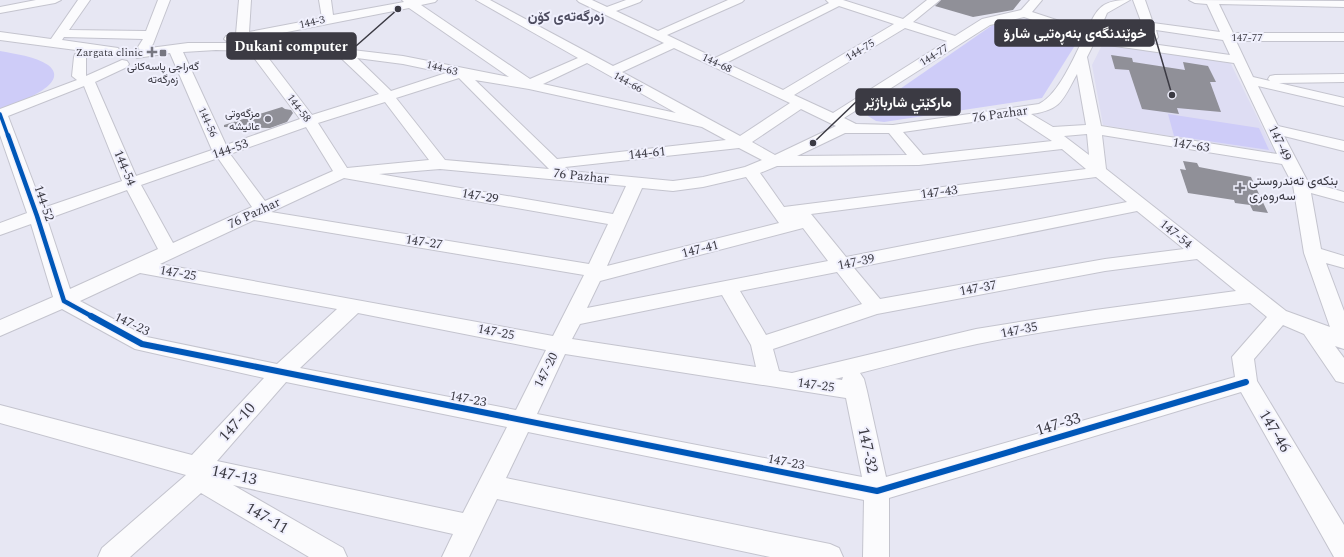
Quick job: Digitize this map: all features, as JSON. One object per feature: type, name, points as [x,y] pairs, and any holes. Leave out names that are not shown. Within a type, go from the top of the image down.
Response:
[{"type":"street","points":[[0,2],[11,0]]},
{"type":"street","points":[[0,10],[55,0]]},
{"type":"street","points":[[54,44],[84,0]]},
{"type":"street","points":[[0,114],[132,58],[147,44],[164,0]]},
{"type":"street","points":[[242,36],[245,0]]},
{"type":"street","points":[[325,0],[328,19]]},
{"type":"street","name":"144-3","points":[[132,58],[409,2],[431,0]]},
{"type":"street","name":"144-66","points":[[482,0],[586,59],[775,161]]},
{"type":"street","name":"144-68","points":[[583,0],[851,127]]},
{"type":"street","points":[[607,11],[636,0]]},
{"type":"street","points":[[658,35],[738,0]]},
{"type":"street","name":"144-75","points":[[784,95],[905,23],[934,0]]},
{"type":"street","name":"76 Pazhar","points":[[0,329],[64,301],[342,172],[440,164],[478,167],[558,169],[636,183],[673,186],[710,180],[750,170],[775,161],[834,131],[851,127],[893,129],[1043,108],[1051,104],[1080,58],[1091,38],[1102,11],[1124,0]]},
{"type":"street","points":[[1140,0],[1150,26],[1155,48]]},
{"type":"street","points":[[1195,0],[1344,4]]},
{"type":"street","points":[[715,63],[835,1],[958,40]]},
{"type":"street","points":[[1032,1],[1025,13],[1091,38],[1109,42],[1239,60]]},
{"type":"street","name":"147-49","points":[[1212,1],[1248,80],[1301,185],[1313,252],[1344,340]]},
{"type":"street","points":[[409,2],[529,85],[586,59]]},
{"type":"street","name":"144-77","points":[[833,119],[986,22],[1025,13]]},
{"type":"street","name":"147-77","points":[[1150,26],[1228,37],[1344,37]]},
{"type":"street","points":[[61,33],[150,35]]},
{"type":"street","points":[[0,36],[114,52]]},
{"type":"street","points":[[611,72],[675,43]]},
{"type":"street","points":[[68,46],[80,57],[109,66],[132,58]]},
{"type":"street","name":"144-63","points":[[173,50],[216,46],[253,47],[344,54],[426,64],[461,73],[529,85],[704,123]]},
{"type":"street","name":"144-58","points":[[253,47],[309,121],[342,172]]},
{"type":"street","points":[[84,78],[99,63],[103,56],[126,50],[132,58]]},
{"type":"street","name":"144-56","points":[[173,50],[221,152],[257,212]]},
{"type":"street","points":[[344,54],[388,95],[440,164]]},
{"type":"street","points":[[80,57],[84,78]]},
{"type":"street","points":[[1080,58],[1094,129],[1098,172]]},
{"type":"street","points":[[461,73],[558,169]]},
{"type":"street","name":"144-53","points":[[0,229],[309,121],[461,73]]},
{"type":"street","name":"144-54","points":[[84,78],[131,183],[169,252]]},
{"type":"street","points":[[1248,80],[1344,78]]},
{"type":"street","points":[[1248,80],[1344,102]]},
{"type":"street","points":[[740,143],[800,103]]},
{"type":"street","name":"147-54","points":[[1017,112],[1050,132],[1140,206],[1279,316],[1344,340]]},
{"type":"street","name":"144-52","points":[[0,114],[37,216],[64,301]]},
{"type":"street","points":[[893,129],[919,160]]},
{"type":"street","name":"147-63","points":[[1050,132],[1094,129],[1288,160]]},
{"type":"street","points":[[1274,129],[1344,146]]},
{"type":"street","name":"144-61","points":[[558,169],[740,143]]},
{"type":"street","points":[[775,161],[919,160],[1065,144]]},
{"type":"street","points":[[464,193],[478,167]]},
{"type":"street","points":[[750,170],[842,265],[875,306]]},
{"type":"street","name":"147-29","points":[[342,172],[618,220]]},
{"type":"street","name":"147-43","points":[[794,217],[1098,172]]},
{"type":"street","name":"147-20","points":[[455,557],[594,274],[636,183]]},
{"type":"street","points":[[1301,185],[1344,197]]},
{"type":"street","name":"147-39","points":[[572,318],[1140,206]]},
{"type":"street","name":"147-27","points":[[257,212],[594,274]]},
{"type":"street","name":"147-41","points":[[594,274],[794,217]]},
{"type":"street","points":[[1313,252],[1344,262]]},
{"type":"street","name":"147-37","points":[[761,345],[875,306],[1105,265],[1200,253]]},
{"type":"street","name":"147-25","points":[[138,266],[354,304],[559,345],[856,391]]},
{"type":"street","points":[[728,288],[761,345],[779,380]]},
{"type":"street","name":"147-35","points":[[779,380],[850,368],[937,345],[1049,324],[1161,307],[1254,296]]},
{"type":"street","name":"147-23","points":[[64,301],[142,344],[877,491]]},
{"type":"street","name":"147-10","points":[[111,557],[198,473],[281,373],[354,304]]},
{"type":"street","name":"147-46","points":[[1279,316],[1243,357],[1246,382],[1344,549]]},
{"type":"street","points":[[1310,328],[1344,374]]},
{"type":"street","name":"147-32","points":[[850,368],[877,491],[876,557]]},
{"type":"street","name":"147-33","points":[[877,491],[1246,382]]},
{"type":"street","name":"147-13","points":[[0,414],[198,473],[470,526]]},
{"type":"street","name":"147-11","points":[[198,473],[334,557]]},
{"type":"street","points":[[489,486],[830,557]]},
{"type":"shaded area","points":[[1032,18],[1079,39],[1042,98],[884,122],[876,121],[868,116],[868,111],[994,24]]},
{"type":"shaded area","points":[[1102,45],[1229,60],[1275,153],[1103,125],[1092,65]]},
{"type":"shaded area","points":[[0,51],[37,59],[43,62],[54,72],[53,80],[47,87],[38,93],[27,99],[0,109]]},
{"type":"shaded area","points":[[1168,114],[1259,128],[1269,150],[1174,136]]},
{"type":"building","points":[[941,0],[1021,0],[1013,10],[973,17],[935,6]]},
{"type":"building","points":[[1111,55],[1132,58],[1133,62],[1185,70],[1183,62],[1208,66],[1216,82],[1210,82],[1221,112],[1177,108],[1179,114],[1142,109],[1129,70],[1115,69]]},
{"type":"building","name":"مزگەوتی عائیشە","points":[[282,107],[291,110],[293,113],[287,122],[270,128],[224,127],[224,125]]},
{"type":"building","name":"بنکەی تەندروستی سەروەری","points":[[1183,161],[1197,163],[1199,167],[1251,177],[1268,213],[1253,211],[1250,205],[1235,203],[1234,200],[1188,193],[1180,169],[1186,170]]},
{"type":"cycle path","points":[[0,114],[37,216],[64,301],[142,344],[877,491],[1246,382]]},
{"type":"place","name":"Dukani computer","points":[[398,9]]},
{"type":"place","name":"Zargata clinic","points":[[152,52]]},
{"type":"place","name":"گەراجی پاسەکانی زەرگەتە","points":[[163,53]]},
{"type":"place","name":"خوێندنگەی بنەڕەتیی شارۆ","points":[[1172,95]]},
{"type":"place","name":"مزگەوتی عائیشە","points":[[268,119]]},
{"type":"place","name":"مارکێتي شارباژێر","points":[[813,143]]},
{"type":"place","name":"بنکەی تەندروستی سەروەری","points":[[1240,188]]},
{"type":"district","name":"زەرگەتەی کۆن","points":[[566,16]]}]
